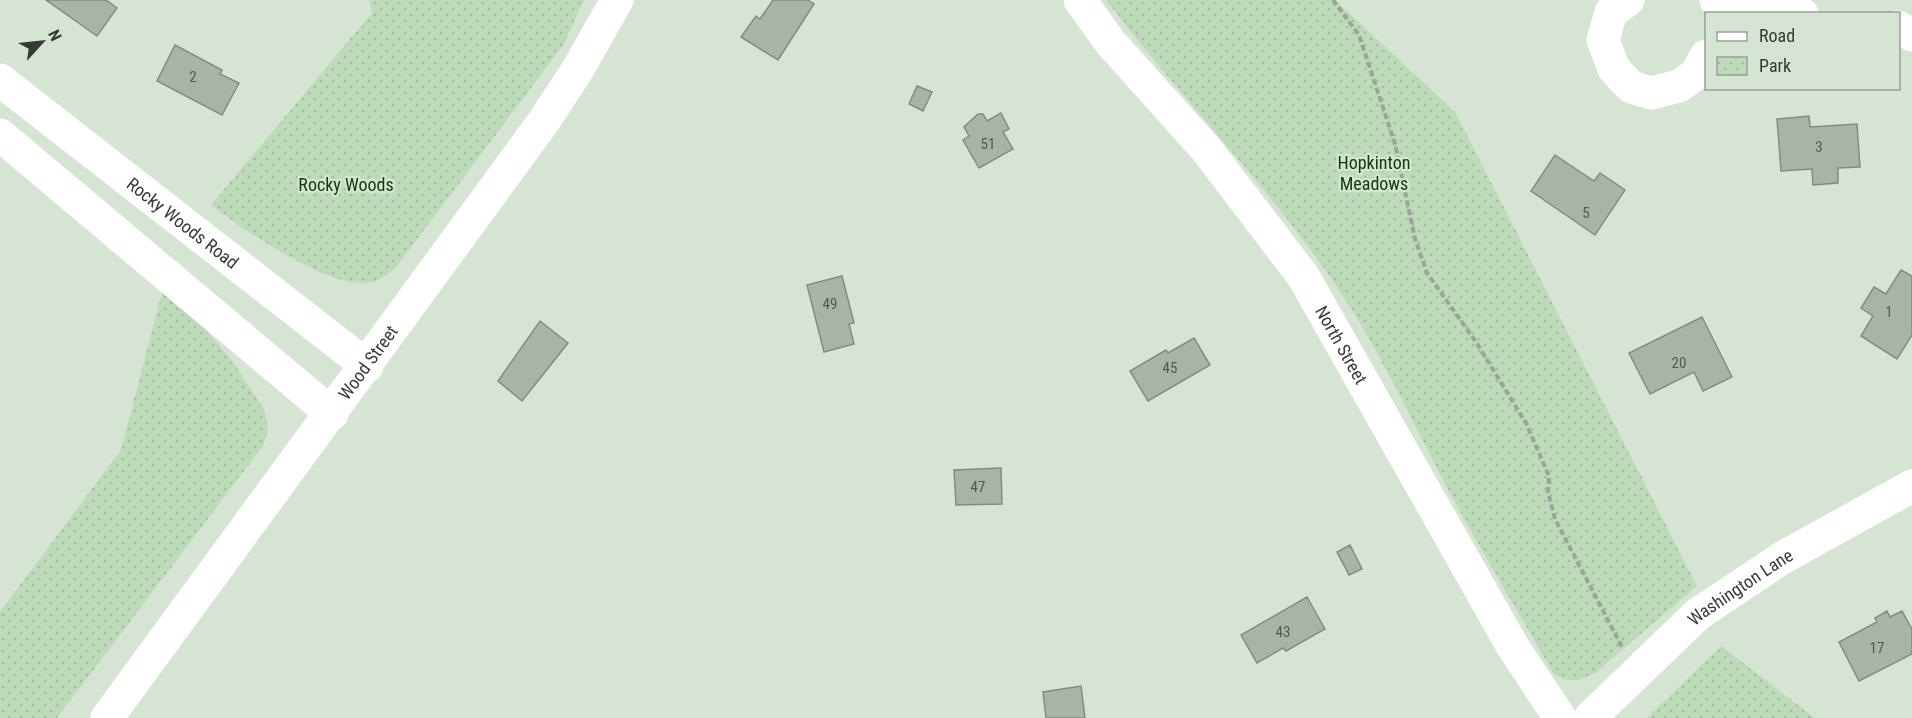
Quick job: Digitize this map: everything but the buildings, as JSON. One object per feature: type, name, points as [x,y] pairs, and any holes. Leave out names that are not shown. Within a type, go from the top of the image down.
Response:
[{"type":"street","name":"Wood Street","points":[[108,718],[368,366],[544,121],[578,69],[617,0]]},
{"type":"street","name":"North Street","points":[[1080,0],[1110,42],[1206,149],[1302,276],[1513,647],[1560,718]]},
{"type":"street","points":[[1628,0],[1611,12],[1603,40],[1614,69],[1631,87],[1651,93],[1679,86],[1696,74],[1705,59]]},
{"type":"street","points":[[1716,0],[1753,10],[1778,12]]},
{"type":"street","name":"Rocky Woods Road","points":[[0,80],[368,366]]},
{"type":"street","points":[[44,172],[69,134]]},
{"type":"street","points":[[0,135],[332,414]]},
{"type":"street","name":"Washington Lane","points":[[1590,718],[1698,614],[1782,558],[1912,486]]},
{"type":"path","points":[[1333,0],[1359,35],[1395,144],[1415,239],[1427,273],[1476,342],[1526,423],[1549,476],[1548,492],[1555,519],[1600,608],[1637,671]]},
{"type":"green space","name":"Rocky Woods","points":[[369,0],[584,0],[564,44],[397,266],[382,278],[365,283],[348,281],[307,266],[263,241],[211,205],[372,13]]},
{"type":"green space","name":"Hopkinton Meadows","points":[[1106,0],[1335,0],[1455,112],[1697,586],[1595,673],[1584,678],[1569,680],[1553,673],[1458,508],[1376,350],[1335,284],[1272,200]]},
{"type":"green space","points":[[164,285],[200,322],[233,362],[265,411],[268,431],[263,446],[57,718],[0,718],[0,612],[121,450]]},
{"type":"green space","points":[[1721,646],[1815,718],[1647,718]]}]
